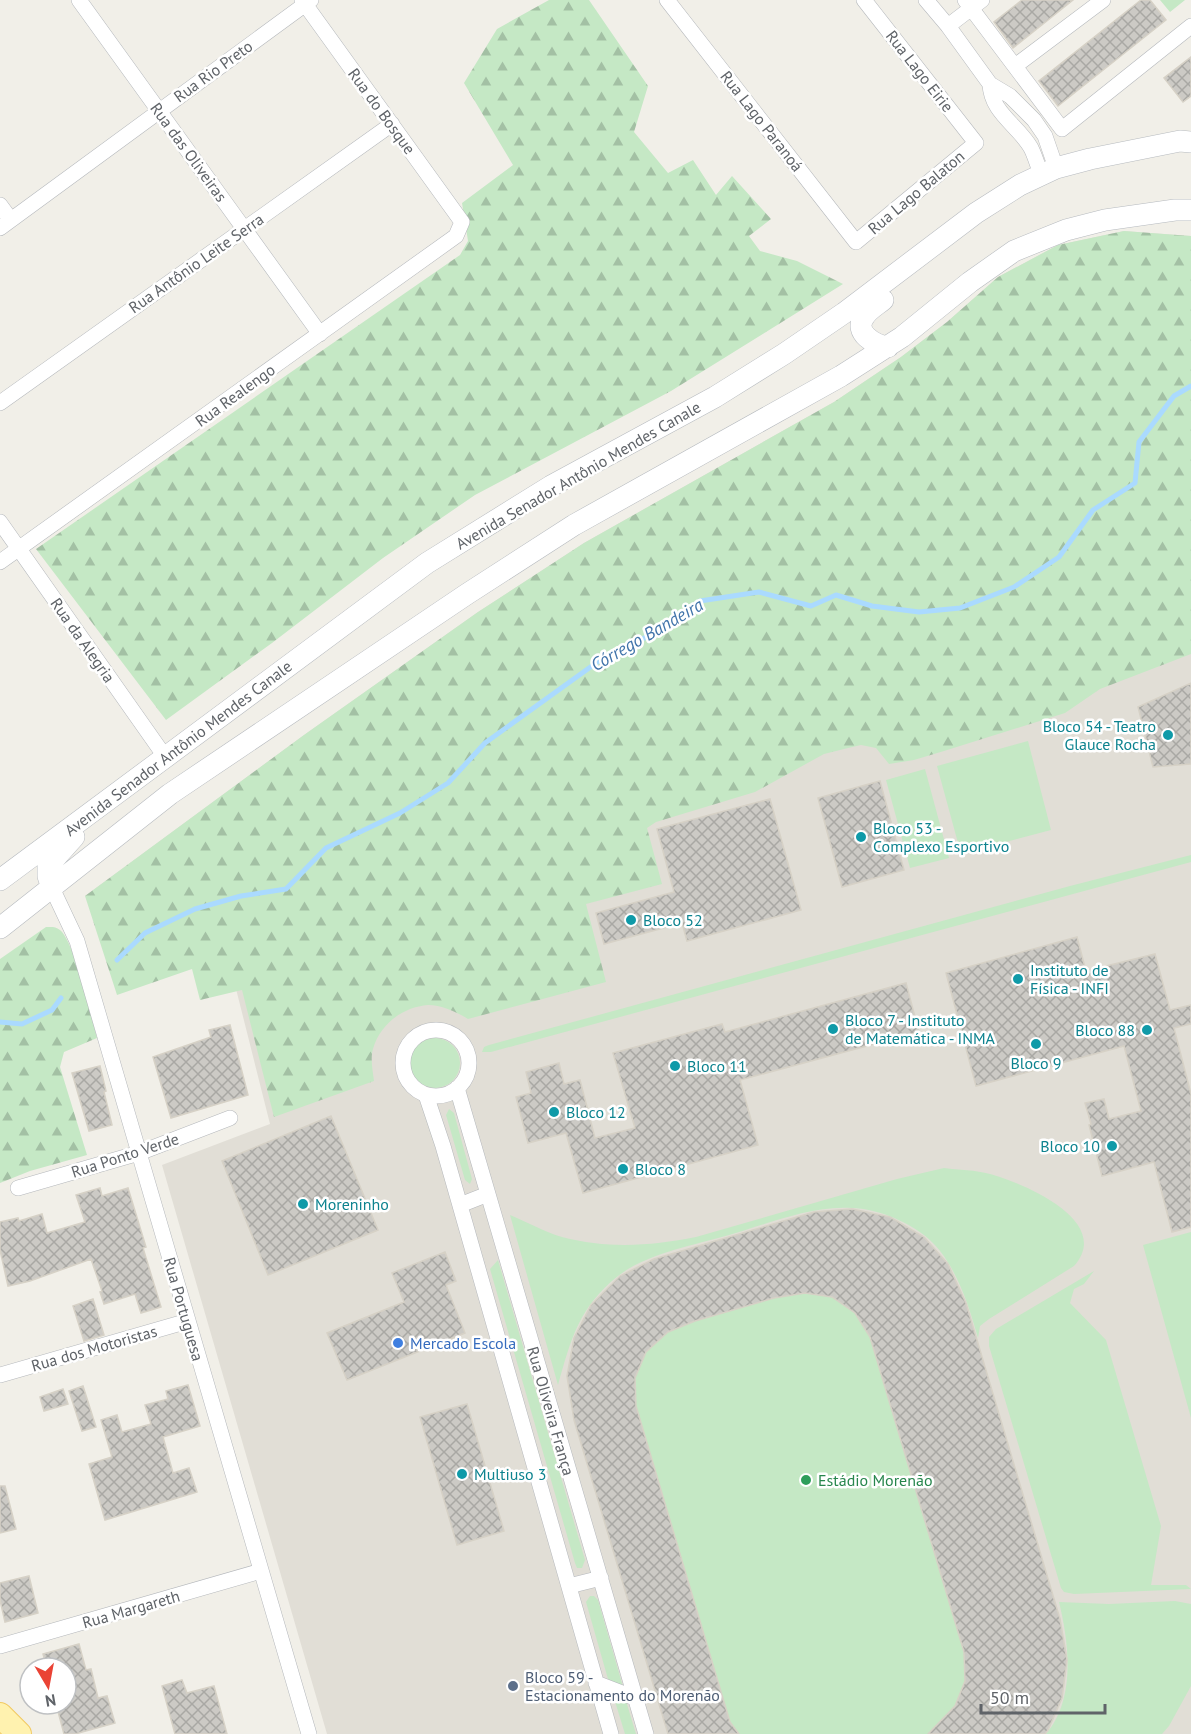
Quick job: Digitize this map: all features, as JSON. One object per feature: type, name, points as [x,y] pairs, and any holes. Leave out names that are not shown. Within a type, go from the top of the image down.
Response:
[{"type":"main road","name":"Avenida Senador Antônio Mendes Canale","points":[[0,880],[427,563],[551,486],[715,397],[784,354],[905,269],[976,213],[1020,185],[1048,171],[1120,152],[1180,141],[1191,142]]},
{"type":"main road","name":"Avenida Senador Antônio Mendes Canale","points":[[0,928],[170,794],[467,594],[574,525],[823,387],[888,347],[970,282],[1014,251],[1066,230],[1105,220],[1175,210],[1191,210]]},
{"type":"main road","points":[[888,347],[868,339],[861,328],[861,321],[892,293],[905,269]]},
{"type":"main road","points":[[166,758],[177,772],[178,779],[170,794]]},
{"type":"main road","points":[[52,888],[48,866],[92,813]]},
{"type":"main road","points":[[0,1715],[19,1734]]},
{"type":"street","name":"Rua das Oliveiras","points":[[79,0],[320,334]]},
{"type":"street","name":"Rua Lago Paranoá","points":[[667,0],[856,242]]},
{"type":"street","name":"Rua Lago Eirie","points":[[864,0],[976,142]]},
{"type":"street","points":[[926,0],[990,84],[1010,96],[1034,120],[1045,136],[1048,171]]},
{"type":"street","points":[[1015,66],[1103,0]]},
{"type":"street","name":"Rua Rio Preto","points":[[5,224],[306,1]]},
{"type":"street","name":"Rua do Bosque","points":[[306,1],[462,222]]},
{"type":"street","points":[[948,26],[973,3],[1015,66],[1062,129],[1191,26]]},
{"type":"street","points":[[990,84],[990,92],[996,106],[1048,171]]},
{"type":"street","name":"Rua Antônio Leite Serra","points":[[0,403],[392,124]]},
{"type":"street","name":"Rua Lago Balaton","points":[[856,242],[976,142]]},
{"type":"street","points":[[0,205],[5,224]]},
{"type":"street","name":"Rua Realengo","points":[[0,562],[456,236],[462,222]]},
{"type":"street","name":"Rua da Alegria","points":[[0,522],[166,758]]},
{"type":"street","name":"Rua Portuguesa","points":[[52,888],[77,941],[309,1734]]},
{"type":"street","points":[[437,1029],[457,1036],[464,1044],[470,1064],[468,1075],[457,1088],[446,1095],[426,1095],[409,1083],[402,1063],[404,1052],[416,1035],[426,1030],[437,1029]]},
{"type":"street","name":"Rua Oliveira França","points":[[457,1088],[646,1734]]},
{"type":"street","name":"Rua Oliveira França","points":[[426,1095],[460,1205],[611,1734]]},
{"type":"street","name":"Rua Ponto Verde","points":[[18,1188],[139,1153],[230,1118]]},
{"type":"street","points":[[460,1205],[488,1194]]},
{"type":"street","name":"Rua dos Motoristas","points":[[0,1375],[188,1321]]},
{"type":"street","name":"Rua Margareth","points":[[0,1646],[261,1571]]},
{"type":"street","points":[[569,1586],[601,1578]]},
{"type":"street","points":[[596,1683],[635,1698]]},
{"type":"shaded area","points":[[1124,231],[1191,236],[1191,1734],[327,1734],[162,1165],[270,1124],[228,957],[85,896],[304,735],[478,612],[584,543],[834,402],[901,357],[947,322],[998,277],[1058,245]]},
{"type":"green space","points":[[549,0],[589,0],[648,86],[634,132],[668,173],[693,160],[716,195],[732,176],[771,219],[749,236],[760,251],[797,261],[843,284],[671,391],[475,495],[383,558],[166,720],[36,549],[460,255],[468,241],[462,203],[513,165],[464,83],[497,29]]},
{"type":"green space","points":[[1160,0],[1185,0],[1170,12]]},
{"type":"green space","points":[[1124,231],[1191,236],[1191,654],[1100,689],[1065,713],[944,751],[914,760],[889,764],[876,748],[861,745],[844,749],[824,754],[755,792],[656,822],[647,828],[662,884],[586,904],[606,982],[468,1019],[449,1009],[433,1005],[410,1009],[394,1018],[376,1040],[372,1057],[374,1081],[274,1117],[242,990],[200,1000],[192,969],[117,995],[85,896],[304,735],[478,612],[584,543],[834,402],[901,357],[947,322],[998,277],[1058,245]]},
{"type":"green space","points":[[1028,741],[1051,830],[961,854],[937,766]]},
{"type":"green space","points":[[925,769],[949,858],[910,868],[886,780]]},
{"type":"green space","points":[[1191,855],[1191,862],[491,1052],[482,1052],[484,1047],[489,1045]]},
{"type":"green space","points":[[46,927],[55,927],[60,930],[71,949],[82,980],[97,1038],[64,1052],[60,1067],[87,1155],[30,1171],[0,1183],[0,959]]},
{"type":"green space","points":[[430,1038],[440,1038],[453,1045],[460,1058],[460,1068],[453,1081],[440,1088],[430,1088],[421,1084],[414,1077],[410,1068],[410,1058],[414,1049],[421,1042]]},
{"type":"green space","points":[[449,1109],[454,1113],[472,1179],[470,1184],[465,1180],[446,1115]]},
{"type":"green space","points":[[944,1168],[985,1173],[1042,1195],[1074,1219],[1082,1234],[1083,1249],[1074,1266],[989,1319],[980,1326],[978,1338],[970,1310],[952,1268],[935,1245],[924,1235],[899,1220],[880,1213],[852,1208],[821,1209],[671,1251],[629,1268],[605,1288],[585,1312],[572,1338],[558,1385],[510,1215],[556,1235],[579,1241],[613,1245],[663,1242],[696,1237],[897,1179]]},
{"type":"green space","name":"Estádio Morenão","points":[[852,1209],[890,1217],[924,1237],[948,1264],[966,1303],[1060,1619],[1067,1660],[1062,1698],[1045,1734],[668,1734],[574,1420],[567,1376],[574,1338],[591,1305],[620,1276],[654,1259],[814,1212]]},
{"type":"green space","points":[[1191,1232],[1191,1418],[1143,1245]]},
{"type":"green space","points":[[498,1260],[585,1560],[582,1568],[577,1568],[575,1563],[490,1269]]},
{"type":"green space","points":[[1094,1271],[1084,1284],[1074,1289],[1070,1303],[1106,1340],[1161,1526],[1151,1585],[1186,1585],[1191,1589],[1074,1594],[1064,1592],[1061,1588],[989,1346],[989,1337],[996,1329]]},
{"type":"green space","points":[[590,1596],[598,1600],[623,1687],[608,1679],[586,1602]]},
{"type":"green space","points":[[1175,1601],[1191,1604],[1191,1686],[1169,1726],[1162,1734],[1046,1734],[1056,1720],[1062,1704],[1068,1670],[1059,1602],[1109,1604]]},
{"type":"green space","points":[[613,1695],[626,1701],[636,1734],[625,1734]]},
{"type":"building","points":[[1022,0],[1073,0],[1013,48],[994,22]]},
{"type":"building","points":[[1141,0],[1150,0],[1166,20],[1058,106],[1039,81]]},
{"type":"building","points":[[1191,57],[1191,96],[1183,102],[1164,78]]},
{"type":"building","name":"Bloco 54 - Teatro Glauce Rocha","points":[[1191,683],[1191,764],[1153,767],[1138,707]]},
{"type":"building","name":"Bloco 53 - Complexo Esportivo","points":[[880,781],[904,870],[842,887],[818,798]]},
{"type":"building","points":[[770,799],[801,910],[687,941],[682,923],[604,944],[596,913],[674,892],[657,829]]},
{"type":"building","points":[[1077,937],[1086,971],[1155,954],[1170,1010],[1191,1005],[1191,1024],[1174,1028],[1191,1094],[1191,1227],[1172,1232],[1154,1162],[1102,1176],[1085,1103],[1104,1099],[1109,1119],[1141,1111],[1124,1046],[976,1086],[946,973]]},
{"type":"building","points":[[906,983],[919,1032],[740,1080],[758,1145],[583,1193],[566,1133],[528,1143],[516,1097],[531,1093],[526,1072],[559,1063],[564,1084],[580,1080],[595,1138],[635,1128],[613,1053],[722,1024],[725,1032]]},
{"type":"building","points":[[230,1025],[248,1095],[171,1118],[153,1057],[211,1037],[209,1030]]},
{"type":"building","points":[[100,1066],[112,1125],[89,1131],[72,1073]]},
{"type":"building","name":"Moreninho","points":[[331,1116],[378,1230],[268,1275],[222,1161]]},
{"type":"building","points":[[100,1188],[102,1196],[128,1188],[161,1307],[141,1313],[135,1294],[104,1304],[91,1259],[30,1281],[8,1286],[0,1250],[0,1222],[18,1218],[19,1221],[42,1214],[47,1233],[85,1222],[76,1195]]},
{"type":"building","points":[[852,1209],[890,1217],[924,1237],[948,1264],[966,1303],[1060,1619],[1067,1660],[1062,1698],[1045,1734],[928,1734],[955,1706],[965,1681],[964,1652],[870,1337],[855,1313],[832,1297],[805,1293],[774,1298],[695,1321],[668,1332],[646,1352],[635,1378],[636,1406],[730,1722],[739,1734],[668,1734],[574,1420],[567,1376],[574,1338],[591,1305],[620,1276],[654,1259],[814,1212]]},
{"type":"building","points":[[445,1252],[456,1281],[446,1285],[465,1333],[347,1380],[327,1333],[404,1302],[392,1273]]},
{"type":"building","points":[[93,1299],[104,1335],[84,1341],[73,1306]]},
{"type":"building","points":[[188,1385],[200,1426],[163,1437],[173,1473],[189,1468],[197,1492],[105,1520],[89,1464],[112,1457],[101,1420],[117,1415],[122,1432],[151,1424],[145,1405],[168,1399],[166,1391]]},
{"type":"building","points":[[83,1386],[96,1427],[82,1431],[69,1391]]},
{"type":"building","points":[[63,1389],[68,1404],[44,1411],[40,1397]]},
{"type":"building","name":"Multiuso 3","points":[[467,1404],[504,1531],[457,1545],[420,1417]]},
{"type":"building","points":[[0,1486],[5,1486],[16,1529],[0,1533]]},
{"type":"building","points":[[29,1576],[38,1613],[5,1622],[0,1600],[0,1583]]},
{"type":"building","points":[[79,1644],[86,1670],[91,1669],[98,1698],[107,1696],[115,1723],[75,1734],[64,1734],[59,1716],[78,1716],[78,1656],[44,1656],[43,1654]]},
{"type":"building","points":[[182,1680],[187,1693],[214,1686],[227,1734],[175,1734],[162,1686]]},
{"type":"waterway","name":"Córrego Bandeira","points":[[117,960],[145,933],[195,909],[241,896],[286,889],[326,848],[400,813],[448,783],[485,743],[603,658],[667,627],[700,601],[759,592],[811,606],[836,595],[872,606],[919,612],[960,608],[1014,587],[1059,557],[1093,510],[1135,483],[1139,442],[1174,396],[1191,386]]},
{"type":"waterway","name":"Córrego Bandeira","points":[[0,1022],[22,1024],[52,1010],[61,998]]},
{"type":"place","name":"Bloco 54 - Teatro Glauce Rocha","points":[[1168,735]]},
{"type":"place","name":"Bloco 53 - Complexo Esportivo","points":[[861,837]]},
{"type":"place","name":"Bloco 52","points":[[631,920]]},
{"type":"place","name":"Instituto de Física - INFI","points":[[1018,979]]},
{"type":"place","name":"Bloco 7 - Instituto de Matemática - INMA","points":[[833,1029]]},
{"type":"place","name":"Bloco 88","points":[[1147,1030]]},
{"type":"place","name":"Bloco 9","points":[[1036,1044]]},
{"type":"place","name":"Bloco 11","points":[[675,1066]]},
{"type":"place","name":"Bloco 12","points":[[554,1112]]},
{"type":"place","name":"Bloco 10","points":[[1112,1146]]},
{"type":"place","name":"Bloco 8","points":[[623,1169]]},
{"type":"place","name":"Moreninho","points":[[303,1204]]},
{"type":"place","name":"Mercado Escola","points":[[398,1343]]},
{"type":"place","name":"Multiuso 3","points":[[462,1474]]},
{"type":"place","name":"Estádio Morenão","points":[[806,1480]]},
{"type":"place","name":"Bloco 59 - Estacionamento do Morenão","points":[[513,1686]]}]
